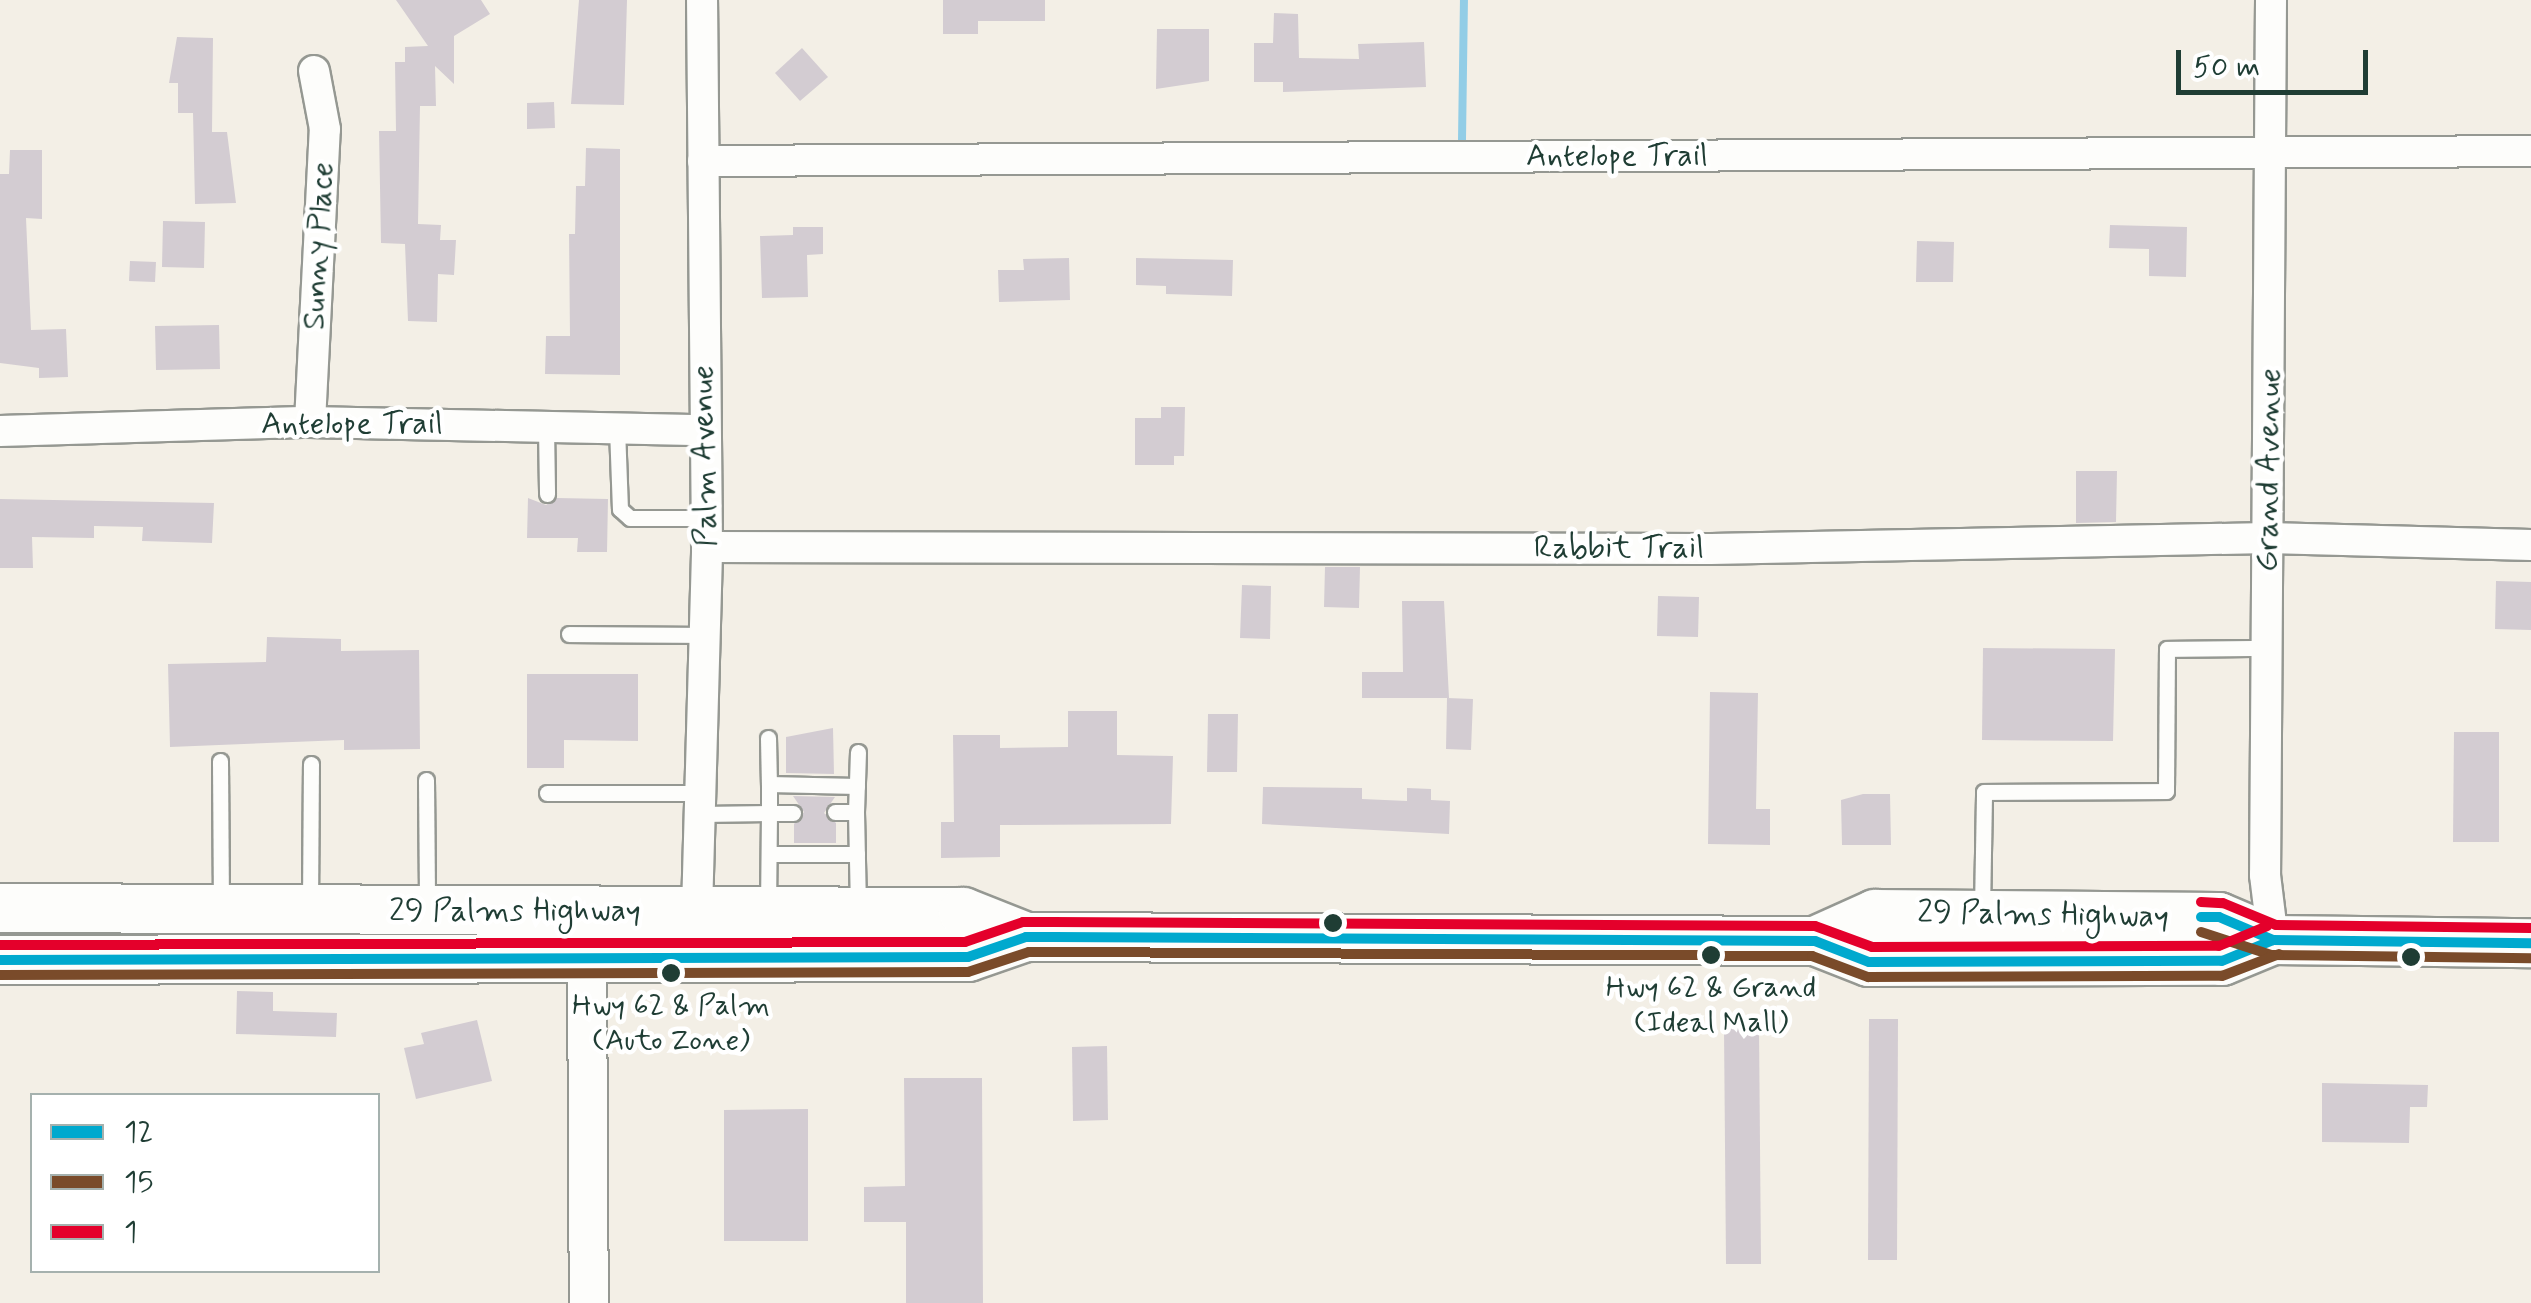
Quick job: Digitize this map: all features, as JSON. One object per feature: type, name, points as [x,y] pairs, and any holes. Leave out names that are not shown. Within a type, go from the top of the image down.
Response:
[{"type":"main road","name":"29 Palms Highway","points":[[0,908],[963,912],[1026,937]]},
{"type":"main road","points":[[374,961],[401,945],[590,931],[688,932],[697,912]]},
{"type":"main road","name":"29 Palms Highway","points":[[1814,941],[1875,914],[1982,914],[2219,917],[2273,940],[2531,942]]},
{"type":"main road","name":"29 Palms Highway","points":[[0,960],[968,957],[1026,937],[1814,941],[1869,962],[2222,961],[2273,940]]},
{"type":"street","name":"Palm Avenue","points":[[697,912],[706,533],[702,0]]},
{"type":"street","name":"Grand Avenue","points":[[2271,0],[2265,875],[2273,940]]},
{"type":"street","name":"Sunny Place","points":[[310,422],[326,129],[314,72]]},
{"type":"street","name":"Antelope Trail","points":[[703,161],[2531,152]]},
{"type":"street","name":"Antelope Trail","points":[[0,431],[310,422],[704,430]]},
{"type":"street","name":"Rabbit Trail","points":[[706,533],[1708,549],[2268,538],[2531,545]]},
{"type":"street","points":[[587,961],[589,1303]]},
{"type":"lane","points":[[546,426],[547,494]]},
{"type":"lane","points":[[617,428],[620,509],[630,518],[706,533]]},
{"type":"lane","points":[[569,634],[704,635]]},
{"type":"lane","points":[[1982,914],[1984,792],[2166,792],[2167,650],[2267,648]]},
{"type":"lane","points":[[768,738],[768,912]]},
{"type":"lane","points":[[858,752],[858,912]]},
{"type":"lane","points":[[220,762],[221,909]]},
{"type":"lane","points":[[310,909],[312,764]]},
{"type":"lane","points":[[426,780],[427,910]]},
{"type":"lane","points":[[769,784],[857,786]]},
{"type":"lane","points":[[547,793],[793,813]]},
{"type":"lane","points":[[835,812],[856,812]]},
{"type":"lane","points":[[769,854],[857,854]]},
{"type":"building","points":[[396,0],[481,0],[490,14],[454,36],[454,84],[435,66],[436,106],[420,106],[418,224],[441,225],[440,240],[456,240],[454,275],[438,274],[437,322],[408,321],[405,244],[381,243],[379,131],[396,131],[395,62],[405,62],[405,47],[428,46]]},
{"type":"building","points":[[579,0],[627,0],[624,105],[571,104]]},
{"type":"building","points":[[943,0],[1045,0],[1045,21],[978,21],[978,34],[943,34]]},
{"type":"building","points":[[1274,13],[1298,14],[1299,58],[1359,59],[1358,44],[1424,42],[1426,87],[1283,92],[1283,82],[1254,82],[1254,43],[1273,43]]},
{"type":"building","points":[[1157,29],[1209,29],[1209,81],[1156,89]]},
{"type":"building","points":[[177,37],[213,38],[212,132],[227,132],[236,203],[195,204],[193,113],[178,113],[178,83],[169,83]]},
{"type":"building","points":[[802,48],[828,77],[800,101],[775,73]]},
{"type":"building","points":[[554,102],[555,128],[527,129],[527,103]]},
{"type":"building","points":[[586,148],[620,149],[620,375],[545,374],[546,336],[570,336],[569,234],[575,234],[576,186],[585,186]]},
{"type":"building","points":[[10,150],[42,150],[42,219],[26,218],[31,330],[66,329],[68,377],[39,378],[39,368],[0,363],[0,174],[9,174]]},
{"type":"building","points":[[163,221],[205,222],[204,268],[162,267]]},
{"type":"building","points":[[2110,225],[2187,227],[2186,277],[2149,276],[2149,249],[2109,248]]},
{"type":"building","points":[[793,227],[823,227],[823,254],[807,255],[808,297],[762,298],[760,236],[793,235]]},
{"type":"building","points":[[1917,241],[1954,242],[1953,282],[1916,282]]},
{"type":"building","points":[[1069,258],[1070,300],[999,302],[998,270],[1024,270],[1023,259]]},
{"type":"building","points":[[1136,258],[1233,260],[1232,296],[1166,294],[1166,286],[1136,285]]},
{"type":"building","points":[[130,261],[156,262],[155,282],[129,281]]},
{"type":"building","points":[[219,325],[220,369],[156,370],[155,326]]},
{"type":"building","points":[[1161,407],[1185,407],[1184,456],[1174,456],[1174,465],[1135,465],[1135,418],[1161,418]]},
{"type":"building","points":[[2076,471],[2117,471],[2116,522],[2076,523]]},
{"type":"building","points":[[528,498],[546,505],[557,498],[608,499],[607,552],[577,552],[578,538],[527,538]]},
{"type":"building","points":[[0,499],[214,503],[212,543],[142,541],[143,527],[94,526],[94,538],[32,537],[33,568],[0,568]]},
{"type":"building","points":[[1325,567],[1360,567],[1359,608],[1324,607]]},
{"type":"building","points":[[2496,581],[2531,582],[2531,630],[2495,629]]},
{"type":"building","points":[[1242,585],[1271,586],[1270,639],[1240,638]]},
{"type":"building","points":[[1658,596],[1699,597],[1698,637],[1657,636]]},
{"type":"building","points":[[1402,601],[1444,601],[1449,698],[1362,698],[1362,672],[1403,672]]},
{"type":"building","points":[[267,637],[341,639],[341,651],[419,650],[420,749],[344,750],[344,740],[170,747],[168,664],[266,662]]},
{"type":"building","points":[[1983,648],[2115,649],[2113,741],[1982,740]]},
{"type":"building","points":[[527,674],[638,674],[638,741],[564,740],[564,768],[527,768]]},
{"type":"building","points":[[1710,692],[1758,693],[1756,809],[1770,809],[1770,845],[1708,844]]},
{"type":"building","points":[[1447,698],[1473,699],[1471,750],[1446,749]]},
{"type":"building","points":[[1068,711],[1117,711],[1117,755],[1173,756],[1171,824],[1000,825],[1000,857],[941,858],[941,822],[954,822],[953,735],[1000,735],[1000,748],[1068,747]]},
{"type":"building","points":[[1208,714],[1238,714],[1237,772],[1207,772]]},
{"type":"building","points":[[833,728],[834,774],[786,773],[786,737]]},
{"type":"building","points":[[2454,732],[2499,732],[2499,842],[2453,842]]},
{"type":"building","points":[[1263,787],[1362,788],[1362,799],[1407,801],[1407,788],[1431,789],[1431,800],[1450,801],[1449,834],[1262,824]]},
{"type":"building","points":[[1863,794],[1890,794],[1891,845],[1842,845],[1841,800]]},
{"type":"building","points":[[793,796],[835,797],[824,813],[836,823],[836,843],[794,843],[794,824],[804,812]]},
{"type":"building","points":[[237,991],[273,992],[273,1011],[337,1013],[336,1037],[236,1034]]},
{"type":"building","points":[[1869,1019],[1898,1019],[1897,1260],[1868,1260]]},
{"type":"building","points":[[477,1020],[492,1081],[416,1099],[404,1048],[424,1044],[421,1033]]},
{"type":"building","points":[[1759,1027],[1761,1264],[1726,1264],[1724,1028]]},
{"type":"building","points":[[1107,1046],[1108,1120],[1073,1121],[1072,1047]]},
{"type":"building","points":[[904,1078],[982,1078],[983,1303],[906,1303],[906,1222],[864,1222],[864,1187],[905,1186]]},
{"type":"building","points":[[2322,1083],[2428,1085],[2427,1107],[2410,1107],[2409,1143],[2322,1142]]},
{"type":"building","points":[[808,1109],[808,1241],[724,1241],[724,1110]]},
{"type":"waterway","points":[[1462,140],[1464,0]]},
{"type":"transit line","name":"1","points":[[2201,902],[2223,903],[2276,925],[2531,928]]},
{"type":"transit line","name":"12","points":[[2201,917],[2219,917],[2273,940],[2531,943]]},
{"type":"transit line","name":"1","points":[[0,945],[965,942],[1023,922],[1053,922],[1815,926],[1872,947],[2219,946],[2267,926]]},
{"type":"transit line","name":"15","points":[[2201,932],[2271,955],[2531,958]]},
{"type":"transit line","name":"12","points":[[0,960],[968,957],[1026,937],[1053,937],[1815,941],[1869,962],[2222,961],[2273,940]]},
{"type":"transit line","name":"15","points":[[0,975],[968,972],[1029,952],[1053,952],[1812,956],[1868,977],[2222,976],[2279,954]]},
{"type":"place","name":"Hwy 62 & Grand (Ideal Mall)","points":[[1711,955]]},
{"type":"place","name":"Hwy 62 & Palm (Auto Zone)","points":[[671,973]]}]
